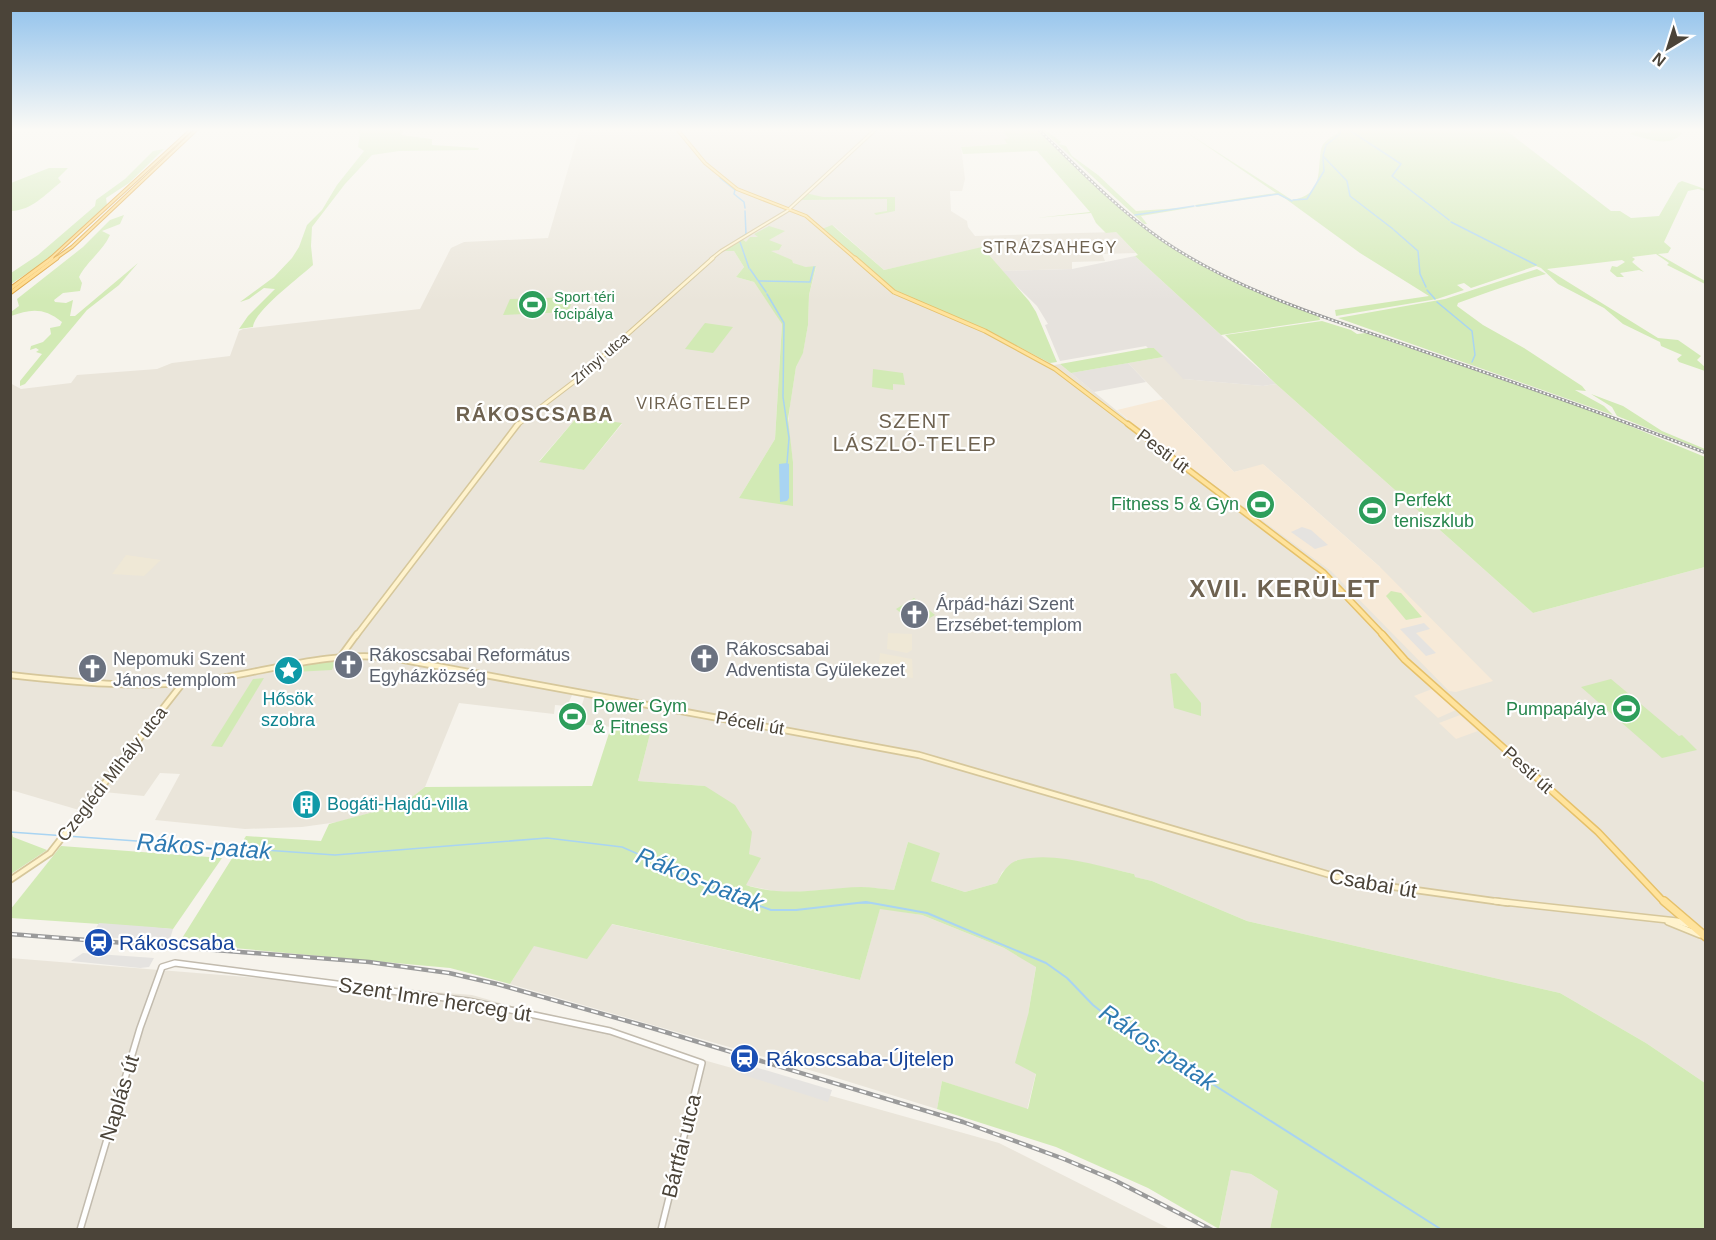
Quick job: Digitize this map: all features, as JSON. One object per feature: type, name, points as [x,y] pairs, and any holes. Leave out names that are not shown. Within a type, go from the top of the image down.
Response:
[{"type":"highway","points":[[10,291],[69,244],[131,186]]},
{"type":"highway","points":[[10,291],[72,247],[137,186]]},
{"type":"main road","name":"Pesti út","points":[[733,186],[747,194],[808,218],[888,288],[985,331],[1055,369],[1323,572],[1350,598],[1405,660],[1598,832],[1656,893],[1706,938]]},
{"type":"main road","name":"Zrínyi utca","points":[[341,656],[513,428],[581,376],[721,250],[789,209],[814,186]]},
{"type":"main road","name":"Péceli út","points":[[10,675],[80,682],[183,684],[341,656],[379,656],[919,755],[1092,806]]},
{"type":"main road","name":"Czeglédi Mihály utca","points":[[10,880],[39,862],[59,841],[183,684]]},
{"type":"main road","name":"Csabai út","points":[[1092,806],[1351,881],[1480,900],[1661,920],[1677,919]]},
{"type":"main road","name":"Pesti út","points":[[1656,893],[1677,919],[1692,927]]},
{"type":"main road","name":"Csabai út","points":[[1661,920],[1706,938]]},
{"type":"street","name":"Szent Imre herceg út","points":[[162,968],[175,963],[207,966],[468,1001],[610,1031],[702,1063]]},
{"type":"street","name":"Naplás út","points":[[80,1230],[140,1028],[162,968]]},
{"type":"street","name":"Bártfai utca","points":[[661,1230],[702,1063]]},
{"type":"shaded area","points":[[563,186],[963,186],[962,191],[950,191],[951,211],[967,221],[968,227],[975,236],[1116,232],[1136,253],[1102,254],[1105,261],[1072,262],[1072,269],[1001,271],[982,248],[884,270],[833,225],[896,291],[982,328],[1054,365],[1060,364],[1144,433],[1332,571],[1383,622],[1380,567],[1264,465],[1234,472],[1128,363],[1163,357],[1184,379],[1263,386],[1276,384],[1533,613],[1705,567],[1705,1083],[1646,1043],[1560,993],[1247,921],[1152,881],[1134,877],[1134,874],[1081,862],[1046,858],[1017,860],[1002,872],[997,883],[965,892],[931,881],[908,842],[894,890],[864,887],[783,893],[745,885],[760,859],[749,854],[705,786],[638,781],[651,730],[576,724],[585,695],[573,693],[567,706],[555,705],[554,714],[459,703],[425,787],[403,804],[338,822],[302,827],[245,829],[155,820],[180,774],[160,773],[144,796],[94,791],[79,810],[11,790],[10,383],[21,389],[71,383],[77,375],[157,369],[172,363],[230,356],[239,331],[243,329],[420,309],[451,248],[464,242],[548,238]],"holes":[[[734,251],[806,267],[816,267],[809,295],[808,325],[803,352],[796,367],[790,405],[788,425],[793,462],[739,498],[775,439],[782,323],[754,282],[736,277],[744,267]],[[578,416],[622,424],[584,470],[539,461]]]},
{"type":"shaded area","points":[[1135,256],[1276,384],[1263,386],[1183,379],[1154,348],[1149,349],[1146,346],[1060,361],[1045,325],[1048,324],[1037,306],[1001,271],[1072,269]]},
{"type":"shaded area","points":[[1128,363],[1146,382],[1094,392],[1071,373]]},
{"type":"shaded area","points":[[1163,399],[1234,472],[1263,464],[1380,567],[1493,681],[1456,692],[1449,691],[1331,571],[1144,433],[1117,410]]},
{"type":"shaded area","points":[[1302,527],[1311,530],[1328,545],[1315,549],[1291,532]]},
{"type":"shaded area","points":[[126,555],[161,560],[144,576],[112,574]]},
{"type":"shaded area","points":[[1424,623],[1430,629],[1416,633],[1436,653],[1426,656],[1400,629]]},
{"type":"shaded area","points":[[888,633],[912,634],[912,650],[907,653],[887,649]]},
{"type":"shaded area","points":[[880,653],[912,659],[913,678],[878,672]]},
{"type":"shaded area","points":[[1432,689],[1456,710],[1438,718],[1414,696]]},
{"type":"shaded area","points":[[1460,715],[1478,731],[1456,739],[1439,723]]},
{"type":"shaded area","points":[[880,908],[922,915],[1004,948],[1036,966],[1028,1015],[1036,1073],[1027,1110],[942,1081],[937,1109],[510,984],[534,945],[611,924],[860,980]]},
{"type":"shaded area","points":[[99,923],[173,929],[169,942],[91,936]]},
{"type":"shaded area","points":[[83,953],[154,958],[149,967],[140,968],[71,961]]},
{"type":"shaded area","points":[[10,958],[472,995],[999,1143],[1170,1229],[11,1229]]},
{"type":"shaded area","points":[[745,1064],[832,1090],[828,1102],[741,1074]]},
{"type":"shaded area","points":[[1231,1169],[1251,1174],[1278,1191],[1270,1229],[1219,1230]]},
{"type":"green space","points":[[11,186],[56,186],[26,208],[11,211]]},
{"type":"green space","points":[[116,186],[125,186],[106,198],[107,205],[47,260],[11,284],[11,273],[38,255],[95,206],[96,200]]},
{"type":"green space","points":[[336,186],[344,186],[312,227],[313,265],[261,312],[253,327],[239,329],[248,316],[275,289],[264,288],[249,299],[240,302],[274,277],[292,258],[299,247],[307,225],[322,210]]},
{"type":"green space","points":[[1067,186],[1096,186],[1143,227],[1184,255],[1228,278],[1319,316],[1320,320],[1221,335],[1135,256],[1138,255],[1116,232],[1106,233],[1096,223],[1091,213],[1036,218],[1090,212]]},
{"type":"green space","points":[[1103,186],[1109,186],[1136,211],[1195,207],[1141,216],[1147,224],[1144,224]]},
{"type":"green space","points":[[1265,186],[1270,186],[1292,200],[1309,193],[1315,186],[1578,186],[1611,211],[1620,211],[1631,218],[1659,216],[1676,186],[1696,186],[1705,189],[1705,191],[1698,189],[1688,191],[1664,242],[1671,248],[1668,253],[1658,254],[1705,281],[1705,284],[1667,265],[1669,263],[1656,254],[1632,257],[1635,259],[1632,262],[1644,272],[1639,270],[1620,273],[1624,277],[1617,277],[1610,271],[1612,266],[1617,267],[1625,262],[1622,260],[1547,269],[1658,338],[1678,340],[1701,356],[1697,360],[1705,367],[1705,371],[1679,362],[1677,359],[1682,355],[1661,346],[1660,342],[1623,324],[1604,308],[1558,284],[1536,266],[1471,288],[1464,283],[1457,285],[1464,290],[1437,299],[1336,316],[1335,310],[1429,296],[1360,253],[1279,194],[1197,207],[1195,205],[1276,193]]},
{"type":"green space","points":[[805,193],[823,197],[895,197],[895,211],[876,215],[874,213],[887,211],[887,199],[800,200]]},
{"type":"green space","points":[[124,215],[120,224],[102,231],[110,235],[79,277],[82,283],[80,291],[63,293],[54,300],[66,303],[73,300],[70,316],[75,316],[138,263],[119,285],[87,310],[25,384],[20,386],[20,381],[42,354],[36,352],[39,350],[36,348],[30,350],[31,346],[43,342],[51,334],[50,328],[60,326],[62,322],[49,314],[37,311],[11,316],[11,312],[19,306],[17,299],[83,247],[110,220]]},
{"type":"green space","points":[[832,225],[884,270],[982,247],[1029,301],[1057,362],[1050,363],[982,328],[896,291],[822,229]]},
{"type":"green space","points":[[769,226],[785,231],[769,240],[782,245],[779,250],[771,251],[792,260],[793,263],[806,267],[816,266],[809,295],[808,325],[803,353],[796,367],[788,419],[793,462],[793,506],[739,498],[775,439],[782,324],[754,282],[736,277],[744,267],[734,251],[722,251],[742,239],[746,242],[750,237],[758,237],[754,234]]},
{"type":"green space","points":[[1537,269],[1546,274],[1480,295],[1458,303],[1457,306],[1483,325],[1524,348],[1582,386],[1586,391],[1575,390],[1604,406],[1613,415],[1338,318],[1445,299]]},
{"type":"green space","points":[[574,297],[568,312],[503,315],[510,299]]},
{"type":"green space","points":[[1322,321],[1357,334],[1366,333],[1596,412],[1705,457],[1705,567],[1533,613],[1276,384],[1225,335]]},
{"type":"green space","points":[[705,323],[733,327],[713,353],[685,349]]},
{"type":"green space","points":[[1154,348],[1163,357],[1071,373],[1060,364]]},
{"type":"green space","points":[[873,369],[903,373],[905,385],[893,384],[893,390],[872,387]]},
{"type":"green space","points":[[1591,394],[1623,406],[1662,431],[1705,449],[1705,451],[1617,416],[1612,407]]},
{"type":"green space","points":[[578,416],[622,423],[584,470],[539,462]]},
{"type":"green space","points":[[1391,591],[1401,593],[1422,617],[1406,620],[1386,596]]},
{"type":"green space","points":[[914,598],[935,615],[916,626],[896,609]]},
{"type":"green space","points":[[336,660],[332,670],[276,673],[273,670]]},
{"type":"green space","points":[[1176,673],[1201,703],[1201,716],[1174,708],[1170,674]]},
{"type":"green space","points":[[264,678],[222,747],[211,746],[253,679]]},
{"type":"green space","points":[[1611,679],[1679,736],[1682,735],[1697,750],[1662,758],[1581,687]]},
{"type":"green space","points":[[611,727],[651,730],[638,781],[705,786],[735,805],[752,832],[749,854],[761,858],[746,885],[789,892],[861,887],[894,890],[908,842],[940,853],[931,881],[965,892],[997,883],[1005,869],[1018,860],[1061,858],[1134,874],[1135,877],[1152,881],[1247,921],[1560,993],[1646,1043],[1705,1083],[1705,1229],[1270,1229],[1278,1191],[1251,1174],[1231,1170],[1219,1229],[1148,1188],[1056,1147],[937,1109],[942,1081],[1028,1109],[1036,1074],[1015,1063],[1028,1015],[1036,967],[1004,948],[922,915],[880,909],[860,980],[612,924],[587,959],[534,946],[510,984],[450,968],[179,943],[246,836],[321,841],[329,824],[403,804],[425,787],[592,786]]},
{"type":"green space","points":[[11,830],[13,837],[47,850],[11,874],[12,850]]},
{"type":"green space","points":[[61,846],[222,858],[173,929],[11,918],[10,910]]},
{"type":"water","points":[[779,464],[789,464],[789,498],[787,501],[780,502]]},
{"type":"waterway","points":[[730,186],[735,190],[734,194],[744,202],[745,208]]},
{"type":"waterway","points":[[1293,200],[1307,199],[1315,186]]},
{"type":"waterway","points":[[1348,186],[1350,196],[1393,229]]},
{"type":"waterway","points":[[1405,186],[1449,220]]},
{"type":"waterway","points":[[1196,206],[1278,194],[1292,201]]},
{"type":"waterway","points":[[1135,215],[1194,206]]},
{"type":"waterway","points":[[739,239],[746,234],[745,211]]},
{"type":"waterway","points":[[1451,222],[1536,265]]},
{"type":"waterway","points":[[1394,230],[1418,251],[1420,274],[1426,287]]},
{"type":"waterway","points":[[740,242],[749,268]]},
{"type":"waterway","points":[[759,281],[810,282],[814,267]]},
{"type":"waterway","points":[[750,269],[766,292]]},
{"type":"waterway","points":[[1427,290],[1435,299]]},
{"type":"waterway","points":[[767,294],[784,323],[783,397],[789,438],[787,463]]},
{"type":"waterway","points":[[1437,302],[1472,331],[1475,355],[1472,362]]},
{"type":"waterway","name":"Rákos-patak","points":[[10,832],[335,855],[547,838],[622,847],[750,903]]},
{"type":"waterway","name":"Rákos-patak","points":[[746,901],[771,910],[796,910],[866,902],[927,913],[1046,963],[1067,978],[1093,1005],[1112,1020],[1442,1230]]},
{"type":"waterway","name":"Rákos-patak","points":[[860,903],[870,903]]},
{"type":"railway","points":[[1096,186],[1162,240],[1251,289],[1315,314],[1559,398],[1706,453]]},
{"type":"railway","points":[[10,934],[369,962],[449,973],[497,984],[652,1028],[963,1122],[1114,1180],[1212,1230]]},
{"type":"place","name":"Sport téri focipálya","points":[[533,305]]},
{"type":"place","name":"Fitness 5 & Gyn","points":[[1260,504]]},
{"type":"place","name":"Perfekt teniszklub","points":[[1373,510]]},
{"type":"place","name":"Árpád-házi Szent Erzsébet-templom","points":[[915,614]]},
{"type":"place","name":"Rákoscsabai Adventista Gyülekezet","points":[[705,659]]},
{"type":"place","name":"Rákoscsabai Református Egyházközség","points":[[348,665]]},
{"type":"place","name":"Nepomuki Szent János-templom","points":[[92,669]]},
{"type":"place","name":"Hősök szobra","points":[[288,670]]},
{"type":"place","name":"Pumpapálya","points":[[1627,709]]},
{"type":"place","name":"Power Gym & Fitness","points":[[572,716]]},
{"type":"place","name":"Bogáti-Hajdú-villa","points":[[306,804]]},
{"type":"place","name":"Rákoscsaba","points":[[98,942]]},
{"type":"place","name":"Rákoscsaba-Újtelep","points":[[745,1058]]},
{"type":"district","name":"STRÁZSAHEGY","points":[[1050,247]]},
{"type":"district","name":"VIRÁGTELEP","points":[[694,403]]},
{"type":"district","name":"RÁKOSCSABA","points":[[535,414]]},
{"type":"district","name":"SZENT LÁSZLÓ-TELEP","points":[[915,432]]},
{"type":"district","name":"XVII. KERÜLET","points":[[1285,588]]}]
